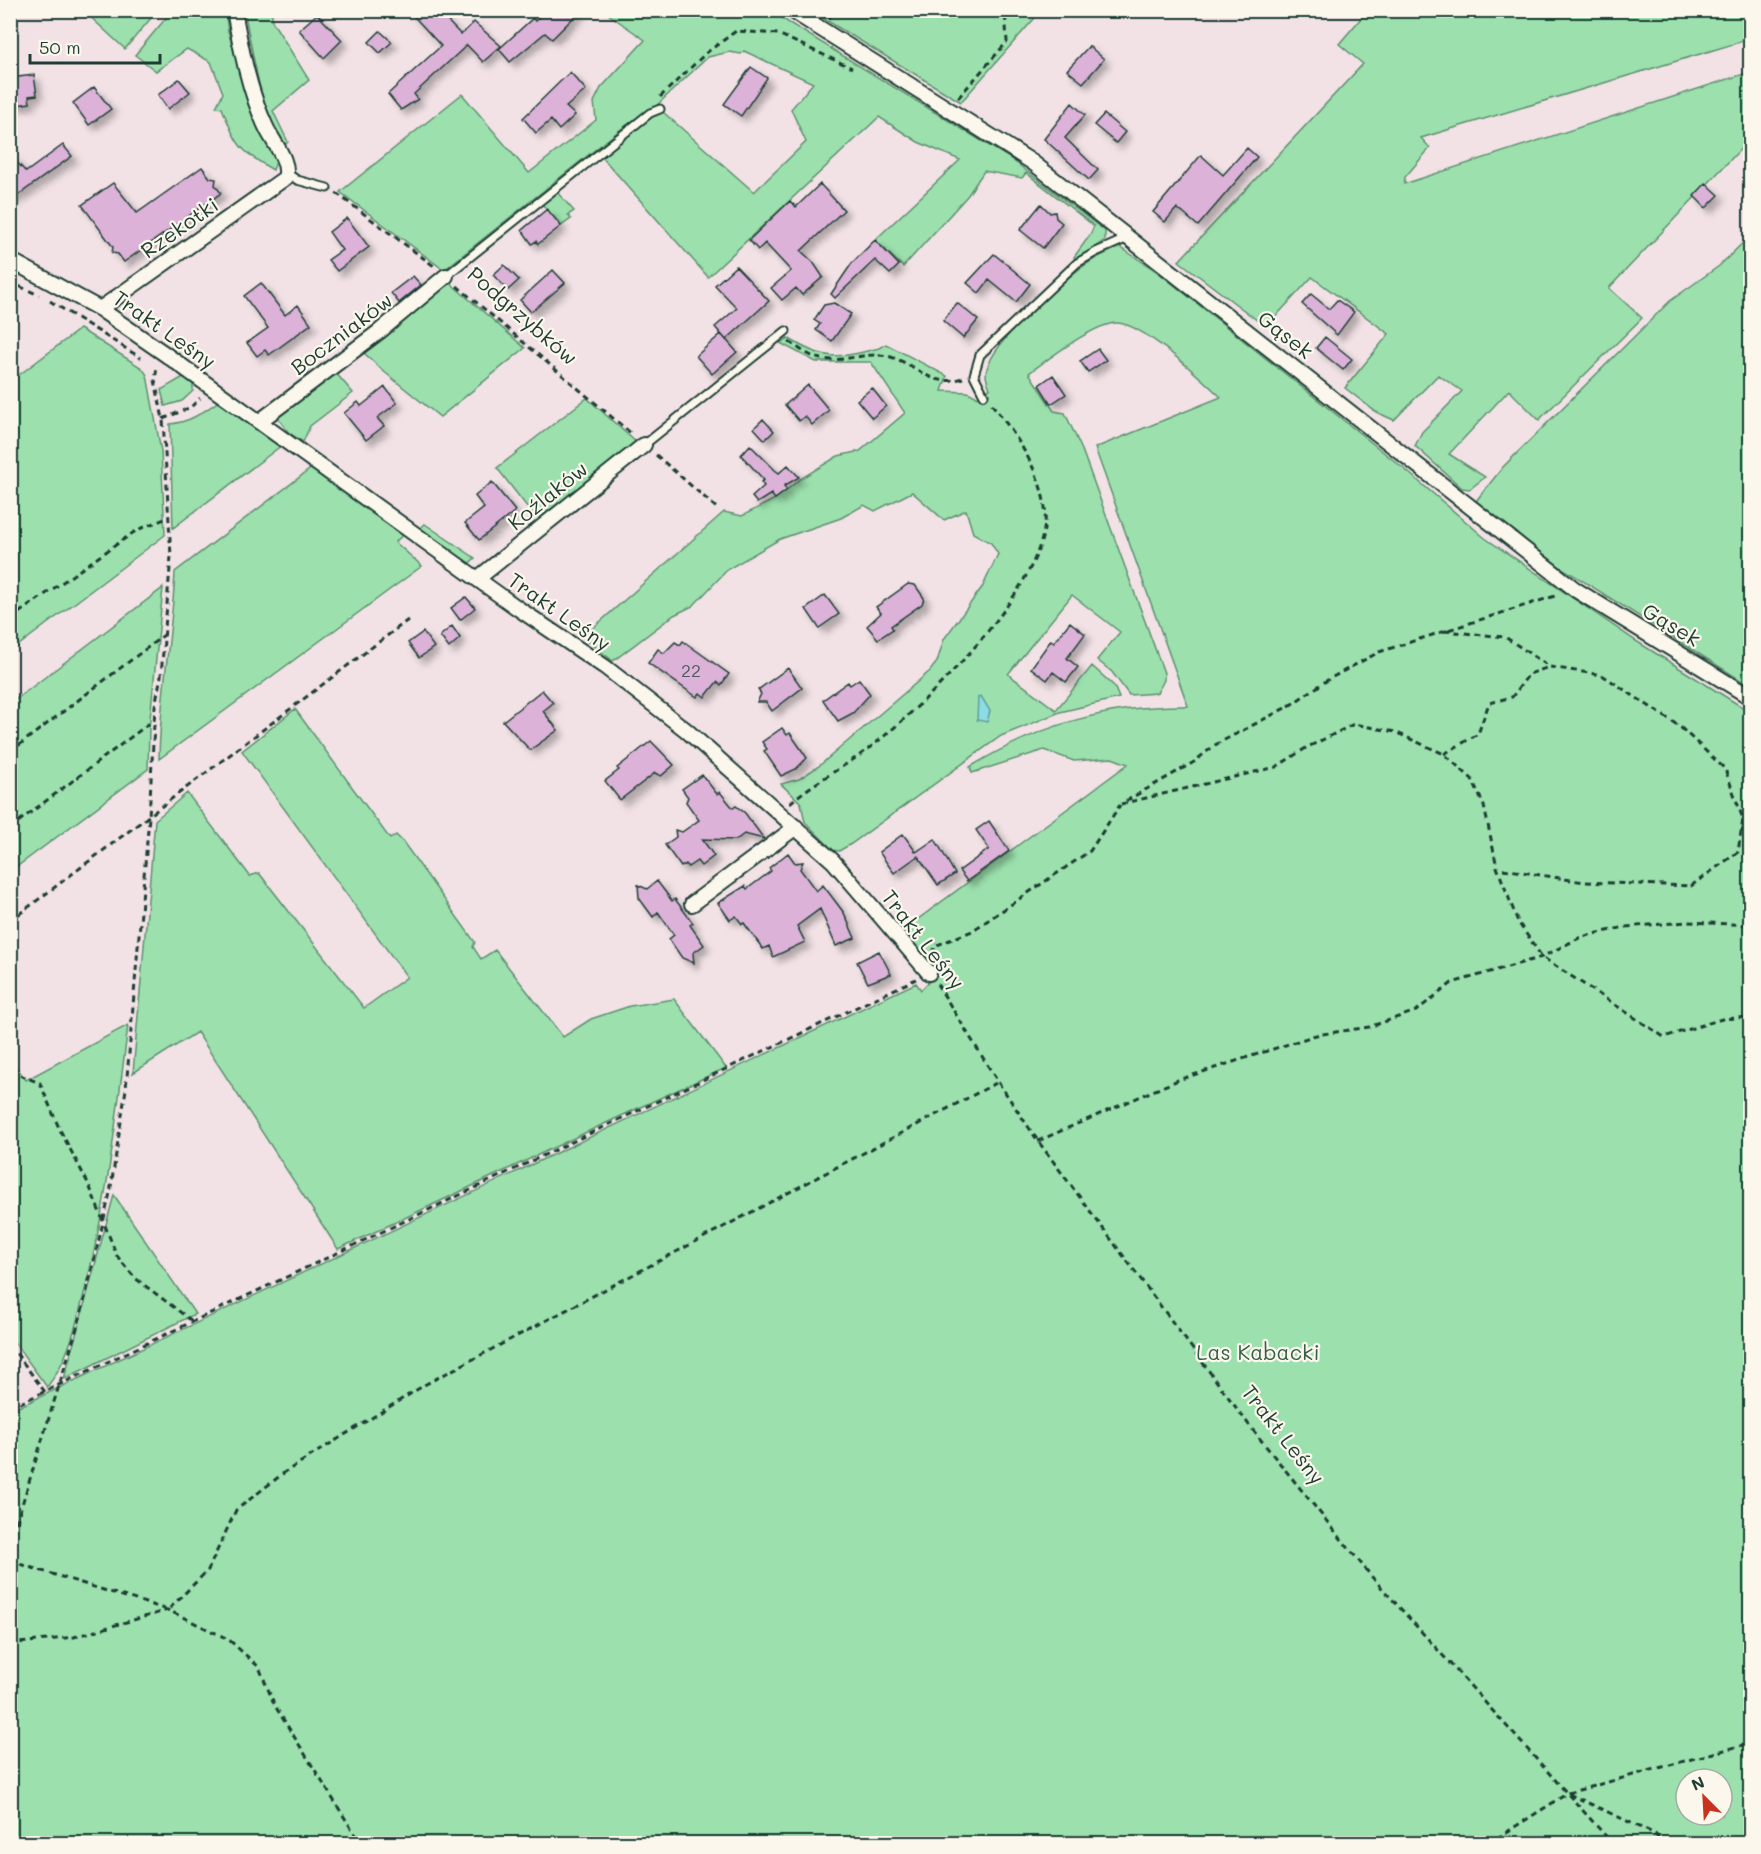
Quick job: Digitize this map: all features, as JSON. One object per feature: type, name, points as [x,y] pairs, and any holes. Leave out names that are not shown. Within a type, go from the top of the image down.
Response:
[{"type":"street","points":[[234,10],[256,102],[285,177]]},
{"type":"street","name":"Gąsek","points":[[791,10],[1032,162],[1576,590],[1750,697]]},
{"type":"street","name":"Rzekotki","points":[[100,309],[285,177]]},
{"type":"street","name":"Trakt Leśny","points":[[10,260],[100,309],[161,360],[212,387],[477,579],[614,674],[686,730],[779,811],[842,870],[929,973]]},
{"type":"street","name":"Boczniaków","points":[[260,421],[380,331],[446,276]]},
{"type":"street","name":"Koźlaków","points":[[477,579],[644,445]]},
{"type":"street","points":[[692,904],[796,827]]},
{"type":"lane","points":[[446,276],[650,113],[660,109]]},
{"type":"lane","points":[[285,177],[327,188]]},
{"type":"lane","points":[[984,395],[974,375],[980,355],[1062,276],[1096,252],[1130,237]]},
{"type":"lane","points":[[644,445],[786,331]]},
{"type":"path","points":[[950,109],[1007,42],[1005,10]]},
{"type":"path","points":[[650,113],[654,103],[697,62],[736,31],[778,34],[854,69],[873,63]]},
{"type":"path","name":"Podgrzybków","points":[[327,188],[339,194],[446,276],[576,389],[590,396],[719,510]]},
{"type":"path","points":[[10,282],[45,298],[108,339],[161,360],[155,380],[163,419],[171,556],[155,719],[126,1089],[104,1219],[81,1315],[10,1543]]},
{"type":"path","points":[[780,337],[819,359],[834,360],[874,355],[891,357],[937,381],[949,382],[974,375]]},
{"type":"path","points":[[163,419],[191,407],[212,387]]},
{"type":"path","points":[[779,811],[876,743],[935,691],[1001,615],[1036,555],[1043,532],[1045,508],[1039,489],[1024,450],[1013,431],[984,395]]},
{"type":"path","points":[[10,619],[137,530],[168,518]]},
{"type":"path","points":[[10,1408],[929,973],[935,946],[972,931],[1090,851],[1121,804],[1194,762],[1215,745],[1289,706],[1329,679],[1379,652],[1576,590]]},
{"type":"path","points":[[10,921],[408,620]]},
{"type":"path","points":[[1443,631],[1505,637],[1550,667],[1602,675],[1679,726],[1725,769],[1743,819],[1738,852],[1691,886],[1584,882],[1497,867]]},
{"type":"path","points":[[10,752],[164,635]]},
{"type":"path","points":[[1444,754],[1478,734],[1489,703],[1512,697],[1529,674],[1550,667]]},
{"type":"path","points":[[10,828],[155,719]]},
{"type":"path","points":[[1121,804],[1276,767],[1306,747],[1354,724],[1395,732],[1444,754],[1472,779],[1484,806],[1497,867],[1518,922],[1542,957],[1664,1037],[1722,1019],[1750,1017]]},
{"type":"path","points":[[1742,830],[1750,830]]},
{"type":"path","points":[[1038,1141],[1178,1080],[1316,1035],[1369,1028],[1416,1011],[1452,983],[1542,957],[1581,937],[1625,927],[1687,922],[1750,925]]},
{"type":"path","name":"Trakt Leśny","points":[[929,973],[1038,1141],[1259,1438],[1372,1576],[1613,1844]]},
{"type":"path","points":[[10,1071],[40,1083],[104,1219],[117,1256],[135,1278],[192,1321]]},
{"type":"path","points":[[10,1644],[74,1637],[168,1610],[208,1570],[236,1510],[285,1472],[426,1384],[998,1082]]},
{"type":"path","points":[[10,1345],[45,1392]]},
{"type":"path","points":[[10,1561],[168,1610],[228,1639],[259,1666],[275,1706],[360,1844]]},
{"type":"path","points":[[1488,1844],[1568,1793],[1750,1743]]},
{"type":"path","points":[[1568,1793],[1655,1834],[1663,1844]]},
{"type":"green space","points":[[1368,10],[1750,11],[1750,39],[1421,138],[1430,148],[1405,177],[1404,184],[1750,72],[1750,139],[1609,288],[1642,318],[1539,420],[1509,390],[1449,454],[1485,477],[1470,489],[1462,488],[1415,446],[1422,432],[1462,391],[1438,375],[1394,420],[1376,412],[1345,388],[1389,334],[1312,277],[1266,327],[1179,261],[1363,64],[1339,44]]},
{"type":"green space","points":[[84,11],[157,11],[125,49]]},
{"type":"green space","points":[[172,11],[225,11],[228,31],[257,127],[277,159],[273,170],[245,151],[231,130],[222,108],[216,107],[223,93],[211,62],[187,49],[156,71],[135,55]]},
{"type":"green space","points":[[244,11],[272,11],[272,21],[309,80],[273,111],[288,142],[283,146],[268,115],[263,98]]},
{"type":"green space","points":[[604,11],[770,11],[1011,159],[1105,231],[1105,240],[1077,259],[1074,257],[1094,226],[1026,173],[1022,178],[984,171],[968,195],[903,267],[875,240],[960,160],[918,142],[879,117],[708,277],[601,156],[653,115],[663,112],[754,192],[806,142],[791,109],[813,83],[744,51],[741,54],[729,52],[708,57],[656,106],[621,129],[444,270],[340,192],[462,94],[529,173],[596,120],[594,102],[601,88],[645,40]]},
{"type":"green space","points":[[811,11],[1041,11],[961,102]]},
{"type":"green space","points":[[556,191],[574,211],[568,215],[571,219],[561,226],[541,203]]},
{"type":"green space","points":[[1750,236],[1750,686],[1559,566],[1476,501],[1503,467],[1670,301],[1719,266]]},
{"type":"green space","name":"Las Kabacki","points":[[1120,247],[1159,273],[1402,467],[1485,538],[1636,641],[1750,712],[1750,1843],[11,1843],[10,1411],[916,983],[921,990],[937,973],[902,931],[1128,764],[1112,758],[1074,761],[1044,750],[972,773],[970,767],[1022,740],[1074,720],[1129,709],[1188,706],[1095,448],[1221,397],[1156,341],[1127,325],[1116,323],[1096,329],[1059,351],[1029,373],[1054,411],[1065,413],[1082,450],[1164,673],[1164,680],[1157,693],[1129,695],[1112,672],[1097,660],[1120,632],[1072,595],[1008,674],[1056,710],[1092,666],[1114,686],[1119,698],[1060,712],[1001,736],[839,851],[833,850],[805,822],[801,803],[781,784],[799,779],[819,766],[930,671],[937,662],[944,639],[983,586],[998,554],[991,543],[973,533],[966,510],[944,520],[912,492],[875,511],[864,505],[841,518],[780,539],[728,569],[693,606],[674,615],[613,661],[583,637],[724,512],[742,516],[775,499],[800,479],[838,456],[860,451],[905,413],[871,362],[816,362],[780,343],[788,338],[812,351],[832,356],[879,348],[886,344],[947,376],[942,391],[968,392],[977,397],[990,389],[986,375],[989,362],[1013,330],[1047,296],[1091,261]]},
{"type":"green space","points":[[448,281],[525,348],[440,417],[362,351]]},
{"type":"green space","points":[[80,329],[142,368],[147,375],[161,451],[165,535],[11,651],[11,381]]},
{"type":"green space","points":[[335,372],[353,393],[310,426],[303,442],[289,433],[277,417]]},
{"type":"green space","points":[[185,376],[193,384],[193,391],[182,401],[165,406],[161,390]]},
{"type":"green space","points":[[587,398],[637,443],[547,517],[535,517],[497,468]]},
{"type":"green space","points":[[219,401],[282,445],[173,528],[170,424],[190,419]]},
{"type":"green space","points":[[313,467],[404,534],[395,542],[422,566],[159,759],[175,572]]},
{"type":"green space","points":[[425,524],[475,558],[466,566],[418,530]]},
{"type":"green space","points":[[163,588],[149,729],[148,769],[11,871],[11,703]]},
{"type":"green space","points":[[295,709],[390,839],[396,835],[403,842],[475,942],[473,947],[481,959],[495,950],[563,1037],[591,1019],[630,1006],[674,999],[726,1068],[338,1249],[197,1032],[133,1073],[155,820],[187,793],[250,876],[259,873],[364,1008],[407,977],[242,751]]},
{"type":"green space","points":[[128,1025],[111,1158],[93,1257],[71,1341],[61,1365],[47,1387],[11,1338],[11,1060],[26,1080]]},
{"type":"green space","points":[[114,1195],[195,1314],[64,1379]]},
{"type":"water","points":[[981,696],[990,711],[987,722],[977,720],[978,697]]},
{"type":"building","points":[[408,10],[437,10],[461,35],[474,22],[501,46],[483,62],[467,45],[414,94],[418,99],[401,110],[388,94],[441,46]]},
{"type":"building","points":[[546,10],[581,10],[552,39],[545,33],[510,62],[499,49],[533,18],[535,21]]},
{"type":"building","points":[[317,14],[342,40],[324,58],[299,30]]},
{"type":"building","points":[[380,31],[392,42],[380,53],[369,42]]},
{"type":"building","points":[[1089,46],[1104,59],[1083,83],[1067,70]]},
{"type":"building","points":[[751,67],[767,78],[741,116],[724,104]]},
{"type":"building","points":[[570,72],[586,90],[566,107],[575,115],[559,130],[551,120],[536,133],[523,118]]},
{"type":"building","points":[[34,75],[37,95],[29,96],[30,103],[10,106],[10,78]]},
{"type":"building","points":[[179,79],[190,92],[168,109],[158,95]]},
{"type":"building","points":[[94,87],[111,109],[89,125],[73,103]]},
{"type":"building","points":[[1072,103],[1085,115],[1065,138],[1098,170],[1089,180],[1044,139]]},
{"type":"building","points":[[1104,114],[1125,132],[1116,143],[1094,125]]},
{"type":"building","points":[[63,145],[72,156],[10,201],[10,155],[26,172]]},
{"type":"building","points":[[1247,148],[1257,157],[1198,226],[1177,208],[1165,222],[1153,212],[1201,155],[1223,175]]},
{"type":"building","points":[[202,167],[210,178],[216,179],[215,185],[221,193],[124,262],[118,254],[112,253],[113,247],[82,205],[113,183],[137,213]]},
{"type":"building","points":[[1706,183],[1719,195],[1706,208],[1694,196]]},
{"type":"building","points":[[820,184],[844,210],[801,251],[813,262],[823,277],[802,295],[796,288],[782,300],[771,288],[791,271],[765,243],[758,250],[749,240],[790,201],[796,207]]},
{"type":"building","points":[[1041,204],[1050,213],[1055,212],[1056,218],[1062,223],[1043,248],[1020,230]]},
{"type":"building","points":[[547,209],[561,226],[538,244],[536,241],[532,244],[522,230]]},
{"type":"building","points":[[347,218],[369,247],[337,271],[328,260],[342,250],[329,232]]},
{"type":"building","points":[[875,240],[899,265],[890,274],[875,260],[835,298],[831,294],[852,263]]},
{"type":"building","points":[[994,254],[1030,284],[1016,302],[989,280],[979,293],[967,283]]},
{"type":"building","points":[[504,265],[519,280],[508,290],[493,275]]},
{"type":"building","points":[[736,266],[769,301],[726,340],[715,327],[737,308],[715,285]]},
{"type":"building","points":[[553,270],[565,283],[531,312],[520,300]]},
{"type":"building","points":[[413,276],[421,285],[399,303],[391,293]]},
{"type":"building","points":[[261,283],[285,315],[298,305],[311,324],[269,355],[265,350],[257,356],[247,343],[268,328],[244,296]]},
{"type":"building","points":[[1311,294],[1329,309],[1337,300],[1354,312],[1337,335],[1302,304]]},
{"type":"building","points":[[834,303],[851,314],[832,341],[816,330],[820,324],[814,320],[824,305]]},
{"type":"building","points":[[957,303],[978,320],[963,338],[943,321]]},
{"type":"building","points":[[721,334],[737,352],[712,374],[696,356]]},
{"type":"building","points":[[1325,337],[1352,359],[1343,370],[1316,348]]},
{"type":"building","points":[[1098,349],[1106,360],[1088,372],[1080,361]]},
{"type":"building","points":[[1053,375],[1066,394],[1051,404],[1039,385]]},
{"type":"building","points":[[808,385],[829,410],[812,425],[805,416],[799,421],[785,405]]},
{"type":"building","points":[[385,387],[397,403],[377,418],[384,426],[366,440],[344,413],[358,402],[361,406]]},
{"type":"building","points":[[872,388],[886,406],[872,418],[857,400]]},
{"type":"building","points":[[763,419],[774,431],[765,440],[754,428]]},
{"type":"building","points":[[750,445],[779,473],[788,465],[799,477],[784,486],[787,490],[775,499],[771,494],[757,503],[752,497],[764,486],[761,482],[764,480],[741,455]]},
{"type":"building","points":[[492,482],[515,511],[479,540],[465,523],[484,508],[475,496]]},
{"type":"building","points":[[908,584],[915,585],[924,598],[922,604],[891,626],[893,629],[878,639],[867,626],[881,613],[876,607]]},
{"type":"building","points":[[825,595],[839,614],[819,628],[806,609]]},
{"type":"building","points":[[466,597],[475,608],[460,620],[451,608]]},
{"type":"building","points":[[1070,622],[1085,634],[1067,658],[1078,667],[1066,682],[1053,672],[1047,680],[1031,668],[1051,640],[1054,642]]},
{"type":"building","points":[[452,626],[460,638],[449,648],[440,636]]},
{"type":"building","points":[[423,632],[434,647],[419,658],[408,643]]},
{"type":"building","points":[[683,641],[729,674],[721,685],[717,682],[705,697],[700,693],[697,697],[648,663],[658,649],[664,653],[675,642],[680,645]]},
{"type":"building","points":[[788,668],[802,688],[772,711],[766,702],[757,702],[761,694],[758,690]]},
{"type":"building","points":[[859,679],[870,694],[853,713],[838,721],[823,700],[848,682],[850,685]]},
{"type":"building","points":[[542,690],[553,703],[543,711],[558,730],[530,750],[503,721]]},
{"type":"building","points":[[782,728],[787,735],[790,733],[807,758],[796,769],[781,776],[764,751],[767,749],[762,742]]},
{"type":"building","points":[[651,741],[674,765],[661,776],[655,773],[620,800],[605,781],[619,770],[617,768]]},
{"type":"building","points":[[702,775],[717,794],[720,792],[733,808],[736,806],[745,813],[764,839],[744,834],[736,840],[702,839],[714,856],[701,866],[697,861],[688,867],[686,864],[681,867],[665,845],[676,837],[675,830],[682,832],[699,820],[686,802],[688,797],[682,789]]},
{"type":"building","points":[[989,821],[1009,851],[967,881],[959,871],[989,849],[976,830]]},
{"type":"building","points":[[903,834],[916,852],[935,839],[955,874],[938,885],[918,856],[894,873],[879,852]]},
{"type":"building","points":[[788,853],[795,863],[803,862],[800,869],[816,891],[823,885],[844,913],[855,938],[836,946],[820,909],[797,926],[805,942],[773,957],[769,946],[763,949],[736,916],[730,920],[718,903],[745,886],[747,889],[771,871],[769,868]]},
{"type":"building","points":[[657,881],[672,901],[675,899],[693,923],[690,925],[704,945],[693,953],[694,963],[682,958],[669,939],[674,935],[658,912],[653,917],[639,898],[638,885],[647,889]]},
{"type":"building","points":[[879,951],[891,974],[868,983],[857,962]]}]
